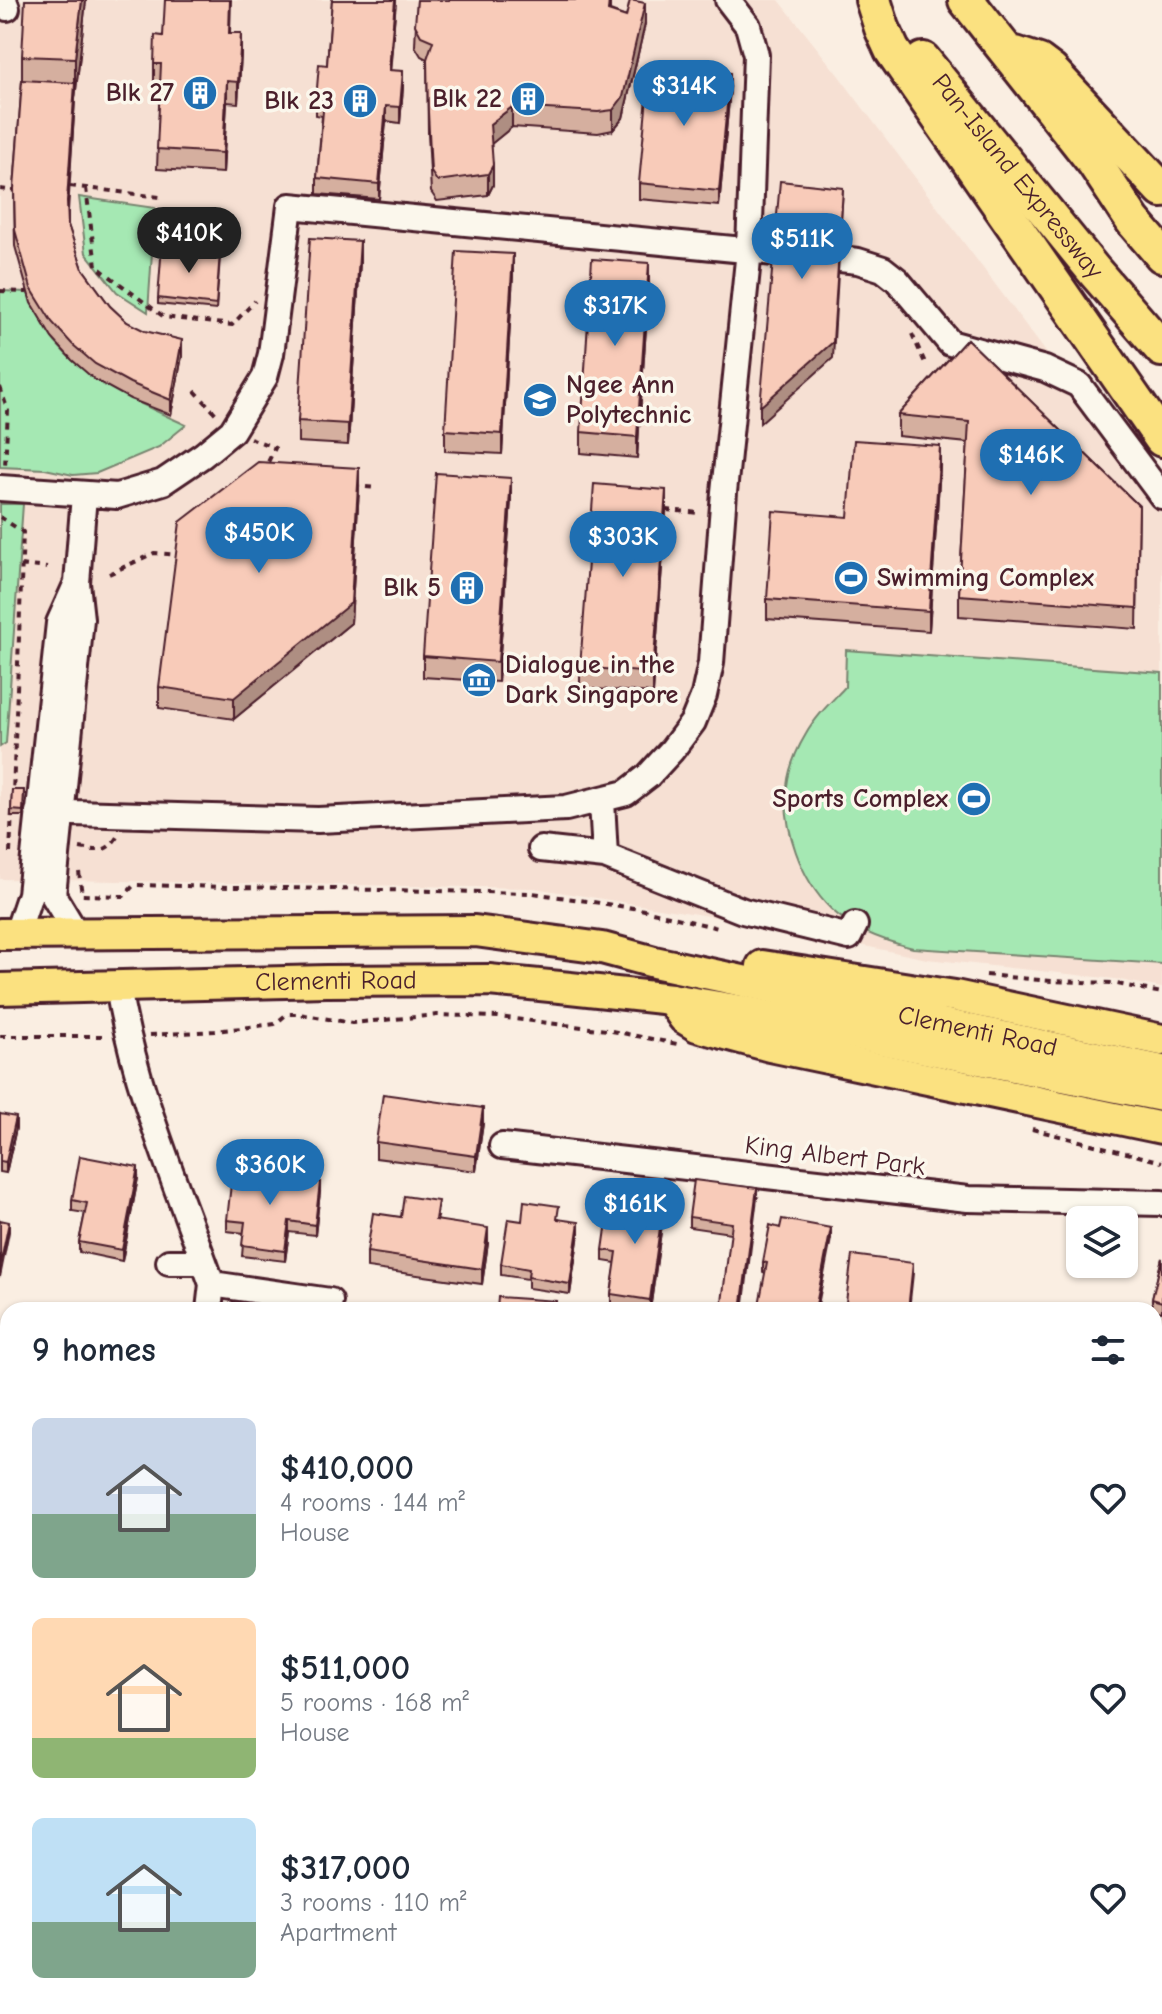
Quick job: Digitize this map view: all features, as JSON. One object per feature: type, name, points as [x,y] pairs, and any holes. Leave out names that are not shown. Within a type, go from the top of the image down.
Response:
[{"type":"highway","name":"Pan-Island Expressway","points":[[874,0],[1068,239],[1162,349]]},
{"type":"highway","points":[[874,0],[892,50],[1162,439]]},
{"type":"highway","points":[[966,0],[1094,162],[1133,221],[1162,255]]},
{"type":"highway","points":[[1007,53],[1039,62],[1051,71],[1162,190]]},
{"type":"main road","name":"Clementi Road","points":[[9,934],[475,931],[602,948],[1113,1072],[1162,1096]]},
{"type":"main road","name":"Clementi Road","points":[[654,962],[671,956],[702,957],[955,996],[1162,1040]]},
{"type":"main road","name":"Clementi Road","points":[[0,989],[489,980],[671,999],[1113,1072],[1162,1071]]},
{"type":"main road","points":[[671,999],[684,1018],[697,1026],[770,1046],[1162,1128]]},
{"type":"street","points":[[38,812],[318,820],[566,808],[626,793],[648,776],[672,750],[693,722],[704,695],[711,663],[722,514],[749,250],[756,55],[748,26],[728,0]]},
{"type":"street","points":[[3,478],[84,495],[117,496],[163,482],[232,431],[265,377],[271,354],[290,206],[775,253]]},
{"type":"street","points":[[840,259],[883,269],[897,280],[950,343],[1045,369],[1079,385],[1162,496]]},
{"type":"street","points":[[76,933],[53,895],[81,619],[77,583],[84,495]]},
{"type":"street","points":[[9,934],[30,894],[59,623],[77,583]]},
{"type":"street","points":[[602,801],[605,856]]},
{"type":"street","points":[[541,849],[605,856],[743,911],[849,937],[855,925]]},
{"type":"street","points":[[118,987],[126,1036],[137,1076],[208,1273],[209,1302]]},
{"type":"street","name":"King Albert Park","points":[[502,1146],[968,1199],[1162,1203]]},
{"type":"street","points":[[169,1262],[330,1301]]},
{"type":"path","points":[[70,186],[160,197]]},
{"type":"path","points":[[86,188],[96,266],[164,317],[232,325],[261,295]]},
{"type":"path","points":[[0,189],[16,191]]},
{"type":"path","points":[[0,291],[27,292]]},
{"type":"path","points":[[0,387],[8,411],[3,478]]},
{"type":"path","points":[[348,485],[377,488]]},
{"type":"path","points":[[666,510],[722,514]]},
{"type":"path","points":[[0,517],[23,532],[10,866]]},
{"type":"path","points":[[109,574],[154,553],[179,556]]},
{"type":"path","points":[[21,565],[47,568]]},
{"type":"path","points":[[1051,981],[1112,983],[1162,993]]},
{"type":"path","points":[[0,1036],[126,1036],[215,1031],[275,1024],[287,1014],[352,1023],[437,1015],[498,1017],[607,1030],[690,1047]]},
{"type":"path","points":[[1032,1129],[1162,1162]]},
{"type":"shaded area","name":"Ngee Ann Polytechnic","points":[[0,0],[779,0],[1162,507],[1162,988],[1115,979],[927,959],[759,924],[534,888],[0,879]]},
{"type":"green space","points":[[79,197],[155,208],[148,312],[117,292],[86,253]]},
{"type":"green space","points":[[0,291],[27,292],[55,342],[83,369],[116,391],[186,425],[159,447],[97,473],[73,475],[45,469],[0,467]]},
{"type":"green space","points":[[0,504],[23,504],[6,743],[0,747]]},
{"type":"green space","name":"Sports Complex","points":[[846,650],[1162,673],[1162,964],[913,948],[869,934],[831,909],[811,883],[796,852],[786,802],[790,772],[806,734],[845,687]]},
{"type":"building","points":[[25,0],[82,0],[75,58],[22,56]]},
{"type":"building","name":"Blk 27","points":[[165,0],[230,0],[229,33],[241,33],[238,82],[227,81],[223,153],[157,149],[161,64],[154,64],[155,35],[163,36]]},
{"type":"building","name":"Blk 23","points":[[332,0],[395,0],[389,70],[403,71],[400,107],[386,106],[379,184],[317,178],[324,100],[316,100],[319,64],[327,65]]},
{"type":"building","name":"Blk 22","points":[[417,0],[609,0],[608,11],[626,17],[630,0],[645,3],[623,97],[613,110],[598,112],[512,107],[490,124],[493,165],[488,174],[437,181],[431,172],[428,112],[427,59],[433,41],[421,36],[415,25]]},
{"type":"building","points":[[650,65],[730,73],[719,191],[639,183]]},
{"type":"building","points":[[22,80],[75,83],[68,225],[83,269],[110,306],[127,322],[145,331],[182,340],[171,400],[95,364],[52,322],[31,288],[15,230],[14,189]]},
{"type":"building","points":[[780,181],[843,188],[833,342],[760,407]]},
{"type":"building","points":[[310,238],[360,241],[348,424],[298,421]]},
{"type":"building","points":[[162,245],[220,252],[216,305],[158,298]]},
{"type":"building","points":[[456,251],[513,254],[502,434],[445,430]]},
{"type":"building","points":[[592,259],[649,263],[637,437],[581,432]]},
{"type":"building","points":[[967,339],[1139,506],[1137,608],[959,595],[969,422],[898,415]]},
{"type":"building","name":"Swimming Complex","points":[[854,440],[940,446],[929,611],[767,599],[773,511],[848,517]]},
{"type":"building","points":[[258,462],[359,468],[351,603],[234,698],[159,687],[180,522]]},
{"type":"building","name":"Blk 5","points":[[436,473],[511,478],[498,662],[423,656]]},
{"type":"building","points":[[594,484],[666,490],[653,673],[580,667]]},
{"type":"building","points":[[12,790],[24,790],[23,811],[11,810]]},
{"type":"building","points":[[383,1094],[483,1108],[476,1156],[376,1142]]},
{"type":"building","points":[[0,1114],[16,1117],[6,1162],[0,1161]]},
{"type":"building","points":[[80,1156],[138,1167],[122,1250],[79,1242],[87,1203],[72,1200]]},
{"type":"building","points":[[233,1166],[274,1171],[272,1187],[292,1190],[293,1179],[320,1182],[315,1225],[289,1221],[285,1251],[242,1245],[245,1222],[227,1220]]},
{"type":"building","points":[[694,1180],[757,1188],[742,1302],[722,1302],[732,1223],[689,1217]]},
{"type":"building","points":[[629,1194],[664,1199],[650,1300],[611,1294],[617,1252],[603,1250],[608,1215],[626,1218]]},
{"type":"building","points":[[404,1196],[438,1201],[435,1220],[488,1228],[482,1269],[367,1252],[373,1213],[401,1217]]},
{"type":"building","points":[[524,1201],[559,1206],[557,1219],[579,1222],[570,1284],[528,1277],[529,1269],[501,1264],[508,1219],[522,1221]]},
{"type":"building","points":[[782,1219],[831,1228],[817,1302],[760,1302],[770,1225],[780,1228]]},
{"type":"building","points":[[0,1220],[9,1222],[0,1266]]},
{"type":"building","points":[[852,1255],[913,1263],[909,1302],[846,1302]]},
{"type":"building","points":[[1162,1258],[1162,1302],[1152,1299]]},
{"type":"building","points":[[498,1297],[556,1301],[556,1302],[498,1302]]},
{"type":"place","name":"Blk 27","points":[[200,93]]},
{"type":"place","name":"Blk 22","points":[[528,99]]},
{"type":"place","name":"Blk 23","points":[[360,101]]},
{"type":"place","name":"Ngee Ann Polytechnic","points":[[540,400]]},
{"type":"place","name":"Swimming Complex","points":[[851,578]]},
{"type":"place","name":"Blk 5","points":[[467,588]]},
{"type":"place","name":"Dialogue in the Dark Singapore","points":[[479,680]]},
{"type":"place","name":"Sports Complex","points":[[974,799]]}]
